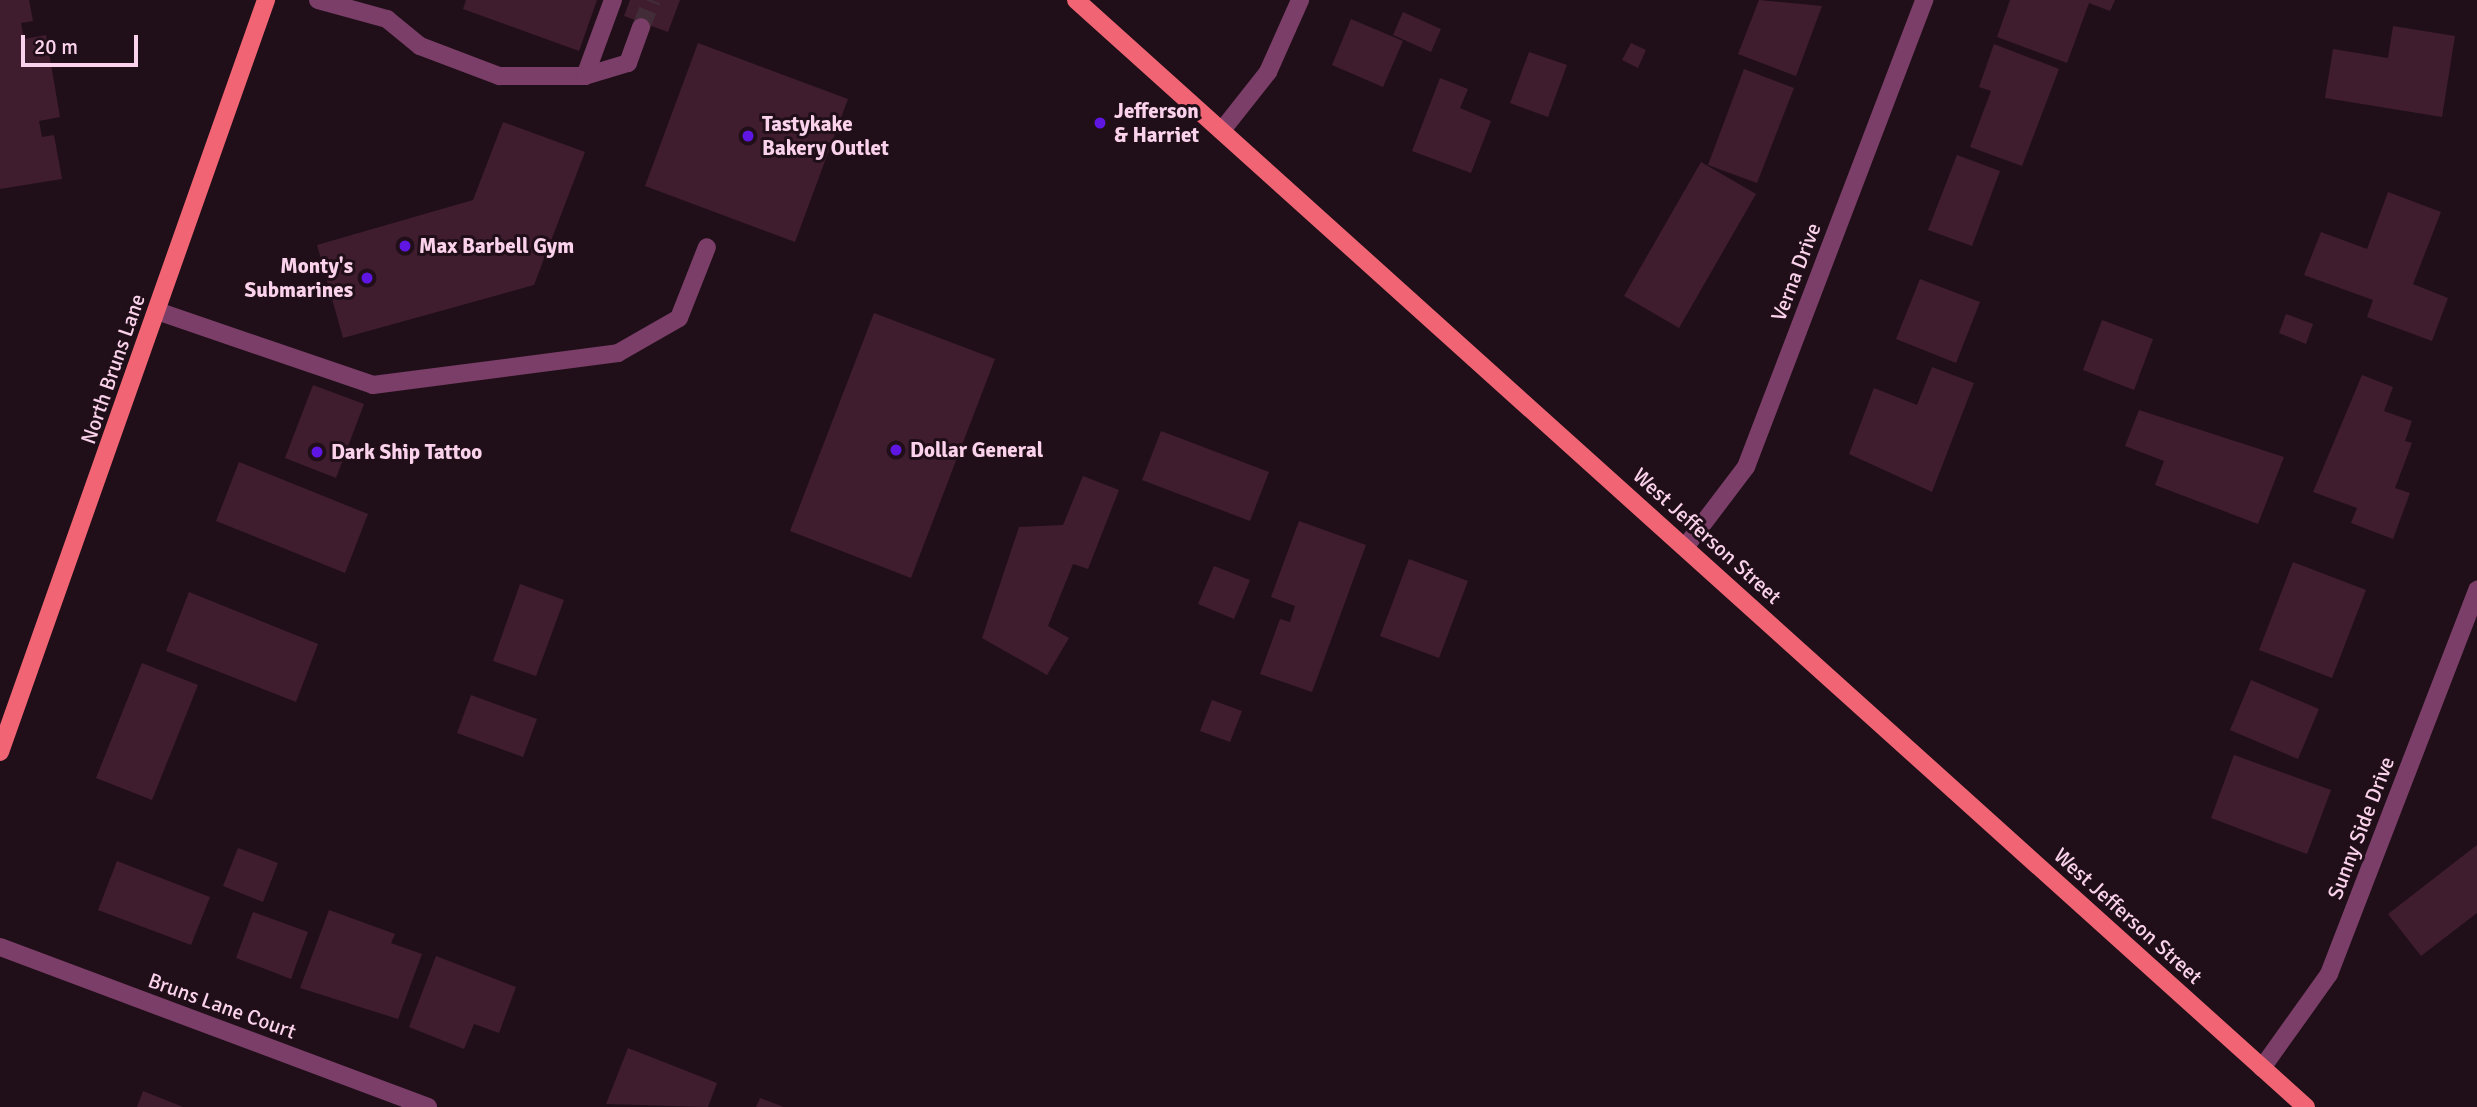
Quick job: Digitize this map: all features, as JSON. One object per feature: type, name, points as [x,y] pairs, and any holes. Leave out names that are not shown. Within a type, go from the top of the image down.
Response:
[{"type":"main road","name":"North Bruns Lane","points":[[0,752],[266,0]]},
{"type":"main road","name":"West Jefferson Street","points":[[1076,0],[1223,129],[2306,1107]]},
{"type":"street","points":[[318,0],[387,19],[420,46],[499,76],[585,76],[628,62],[642,27]]},
{"type":"street","points":[[585,76],[612,0]]},
{"type":"street","points":[[1223,129],[1268,72],[1300,0]]},
{"type":"street","name":"Verna Drive","points":[[1686,546],[1746,467],[1924,0]]},
{"type":"street","points":[[157,311],[373,385],[618,353],[679,318],[707,247]]},
{"type":"street","name":"Sunny Side Drive","points":[[2262,1068],[2329,974],[2477,590]]},
{"type":"street","name":"Bruns Lane Court","points":[[0,947],[428,1107]]},
{"type":"building","points":[[0,0],[29,0],[33,21],[21,23],[24,39],[46,35],[60,117],[39,121],[42,137],[54,135],[62,179],[0,189]]},
{"type":"building","points":[[466,0],[597,0],[579,51],[463,9]]},
{"type":"building","points":[[630,0],[680,0],[668,32],[624,16]]},
{"type":"building","points":[[1759,0],[1822,6],[1796,76],[1738,54]]},
{"type":"building","points":[[2010,0],[2115,0],[2110,11],[2089,3],[2067,63],[1997,37]]},
{"type":"building","points":[[1403,12],[1441,29],[1431,52],[1393,35]]},
{"type":"building","points":[[1351,19],[1403,41],[1383,87],[1332,65]]},
{"type":"building","points":[[2393,26],[2455,36],[2442,117],[2325,98],[2333,49],[2388,58]]},
{"type":"building","points":[[698,43],[848,99],[795,242],[645,186]]},
{"type":"building","points":[[1631,43],[1646,50],[1638,68],[1622,60]]},
{"type":"building","points":[[1994,44],[2059,69],[2022,166],[1970,147],[1991,91],[1979,87]]},
{"type":"building","points":[[1529,52],[1567,65],[1548,117],[1510,103]]},
{"type":"building","points":[[1744,69],[1794,88],[1757,183],[1708,165]]},
{"type":"building","points":[[1440,78],[1468,89],[1460,108],[1491,121],[1471,173],[1412,151]]},
{"type":"building","points":[[503,122],[585,152],[534,285],[343,338],[317,245],[473,200]]},
{"type":"building","points":[[1957,155],[2000,171],[1972,246],[1928,230]]},
{"type":"building","points":[[1701,162],[1756,194],[1679,328],[1624,296]]},
{"type":"building","points":[[2388,192],[2441,212],[2413,284],[2448,298],[2432,341],[2367,317],[2373,300],[2304,275],[2321,232],[2367,249]]},
{"type":"building","points":[[1920,279],[1980,302],[1956,363],[1896,339]]},
{"type":"building","points":[[874,313],[995,359],[911,578],[790,531]]},
{"type":"building","points":[[2286,314],[2313,324],[2306,344],[2279,333]]},
{"type":"building","points":[[2102,320],[2153,339],[2134,390],[2083,370]]},
{"type":"building","points":[[1932,367],[1974,383],[1932,492],[1849,454],[1874,388],[1917,405]]},
{"type":"building","points":[[2362,375],[2393,387],[2384,411],[2412,421],[2405,441],[2412,443],[2395,488],[2410,493],[2393,539],[2351,523],[2357,508],[2313,492]]},
{"type":"building","points":[[313,385],[364,404],[336,478],[285,458]]},
{"type":"building","points":[[2139,410],[2284,457],[2258,524],[2155,485],[2164,461],[2125,446]]},
{"type":"building","points":[[1161,431],[1269,472],[1250,521],[1142,480]]},
{"type":"building","points":[[239,462],[368,514],[345,573],[216,521]]},
{"type":"building","points":[[1083,476],[1119,490],[1088,569],[1073,564],[1048,626],[1069,638],[1047,675],[982,638],[1019,527],[1063,525]]},
{"type":"building","points":[[1299,521],[1366,545],[1312,692],[1260,674],[1280,619],[1290,622],[1295,606],[1271,597]]},
{"type":"building","points":[[1409,559],[1468,581],[1439,658],[1380,636]]},
{"type":"building","points":[[2293,562],[2366,590],[2332,678],[2259,650]]},
{"type":"building","points":[[1214,566],[1250,580],[1234,619],[1198,604]]},
{"type":"building","points":[[520,584],[564,600],[536,676],[493,661]]},
{"type":"building","points":[[189,592],[318,644],[296,702],[166,651]]},
{"type":"building","points":[[142,663],[198,685],[152,800],[96,778]]},
{"type":"building","points":[[2251,680],[2319,709],[2298,759],[2230,730]]},
{"type":"building","points":[[471,695],[537,719],[523,757],[457,733]]},
{"type":"building","points":[[1212,700],[1242,711],[1230,742],[1200,731]]},
{"type":"building","points":[[2234,755],[2331,790],[2307,854],[2211,818]]},
{"type":"building","points":[[2477,845],[2477,913],[2421,956],[2388,914]]},
{"type":"building","points":[[238,848],[278,863],[263,902],[223,886]]},
{"type":"building","points":[[117,861],[210,897],[191,945],[98,910]]},
{"type":"building","points":[[329,910],[395,934],[391,943],[422,954],[398,1019],[300,988]]},
{"type":"building","points":[[253,912],[308,932],[291,979],[236,958]]},
{"type":"building","points":[[436,956],[516,987],[499,1033],[474,1024],[464,1049],[409,1027]]},
{"type":"building","points":[[628,1048],[717,1083],[708,1107],[606,1104]]},
{"type":"building","points":[[143,1091],[183,1107],[137,1107]]},
{"type":"building","points":[[760,1098],[784,1107],[756,1107]]},
{"type":"tunnel","points":[[641,27],[652,0]]},
{"type":"place","name":"Jefferson & Harriet","points":[[1100,123]]},
{"type":"place","name":"Tastykake Bakery Outlet","points":[[748,136]]},
{"type":"place","name":"Max Barbell Gym","points":[[405,246]]},
{"type":"place","name":"Monty's Submarines","points":[[367,278]]},
{"type":"place","name":"Dollar General","points":[[896,450]]},
{"type":"place","name":"Dark Ship Tattoo","points":[[317,452]]}]
